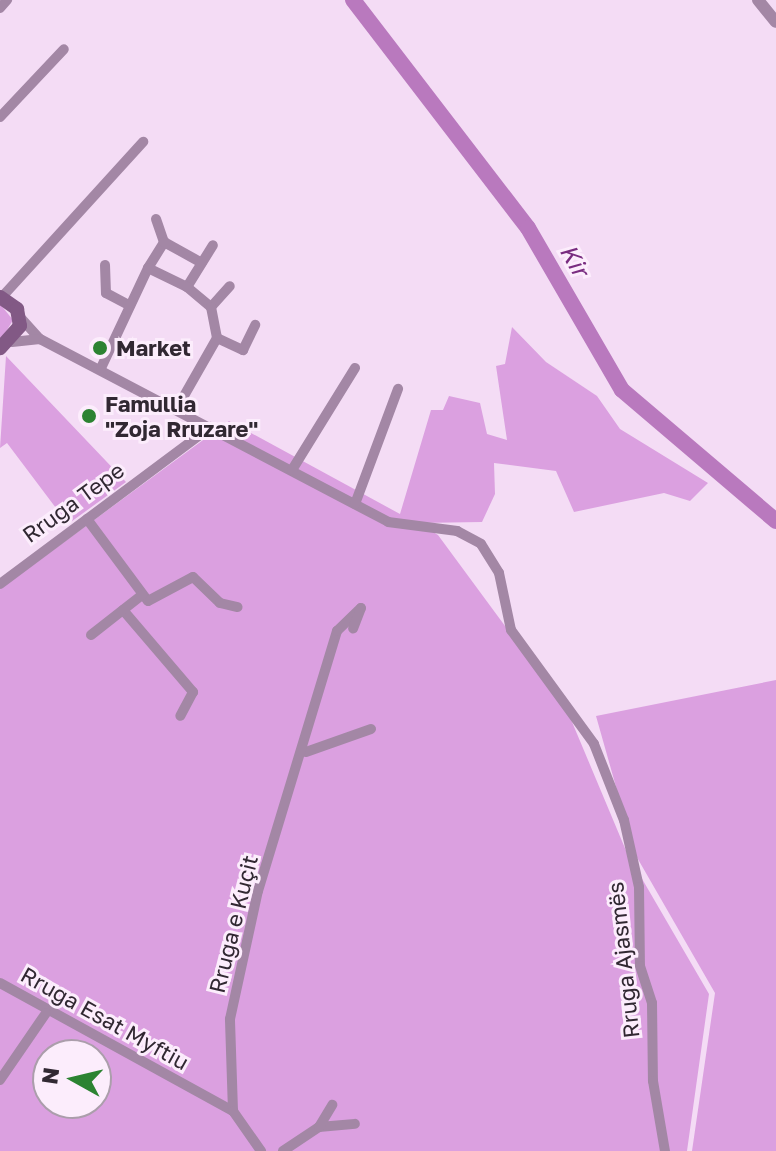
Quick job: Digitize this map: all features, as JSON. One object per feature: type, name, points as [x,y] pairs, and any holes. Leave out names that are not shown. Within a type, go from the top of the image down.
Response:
[{"type":"main road","points":[[1,297],[20,317],[4,347]]},
{"type":"street","points":[[0,8],[7,0]]},
{"type":"street","points":[[758,0],[776,22]]},
{"type":"street","points":[[0,117],[64,49]]},
{"type":"street","points":[[1,297],[143,142]]},
{"type":"street","points":[[156,219],[164,242],[202,263]]},
{"type":"street","points":[[101,368],[148,268],[164,242]]},
{"type":"street","points":[[187,287],[213,245]]},
{"type":"street","points":[[105,265],[106,293],[130,306]]},
{"type":"street","points":[[148,268],[187,287],[211,307],[217,338],[177,408]]},
{"type":"street","points":[[211,307],[230,286]]},
{"type":"street","points":[[20,317],[40,339],[101,368],[355,504],[398,389]]},
{"type":"street","points":[[217,338],[243,350],[255,325]]},
{"type":"street","points":[[4,347],[40,339]]},
{"type":"street","points":[[292,470],[355,368]]},
{"type":"street","name":"Rruga Tepe","points":[[0,584],[211,427]]},
{"type":"street","name":"Rruga Ajasmës","points":[[355,504],[407,528],[457,531],[494,562],[511,630],[587,733],[615,793],[639,887],[640,966],[652,1003],[653,1081],[665,1151]]},
{"type":"street","points":[[87,519],[142,595],[156,602],[193,577],[220,603],[238,607]]},
{"type":"street","points":[[91,635],[142,595]]},
{"type":"street","name":"Rruga e Kuçit","points":[[233,1111],[228,1051],[234,996],[262,880],[306,752],[337,631],[361,608],[353,629]]},
{"type":"street","points":[[123,610],[193,692],[180,716]]},
{"type":"street","points":[[306,752],[371,729]]},
{"type":"street","name":"Rruga Esat Myftiu","points":[[0,983],[46,1013],[117,1044],[233,1111]]},
{"type":"street","points":[[0,1080],[46,1013]]},
{"type":"street","points":[[283,1151],[319,1127],[332,1105]]},
{"type":"street","points":[[233,1111],[261,1151]]},
{"type":"street","points":[[319,1127],[355,1124]]},
{"type":"shaded area","points":[[0,304],[13,320],[0,342]]},
{"type":"shaded area","points":[[512,327],[546,362],[597,396],[620,429],[708,483],[690,501],[664,493],[574,512],[556,471],[494,463],[495,494],[482,522],[418,523],[438,535],[567,710],[627,853],[709,994],[687,1151],[0,1151],[0,589],[229,421],[400,514],[431,410],[443,410],[449,396],[480,403],[487,434],[507,440],[496,366],[505,364]]},
{"type":"shaded area","points":[[6,356],[126,482],[68,524],[7,443],[0,448]]},
{"type":"shaded area","points":[[776,680],[776,1151],[692,1151],[715,993],[635,854],[596,716]]},
{"type":"waterway","name":"Kir","points":[[353,0],[528,228],[622,390],[776,521]]},
{"type":"place","name":"Market","points":[[100,348]]},
{"type":"place","name":"Famullia \"Zoja Rruzare\"","points":[[89,416]]}]
